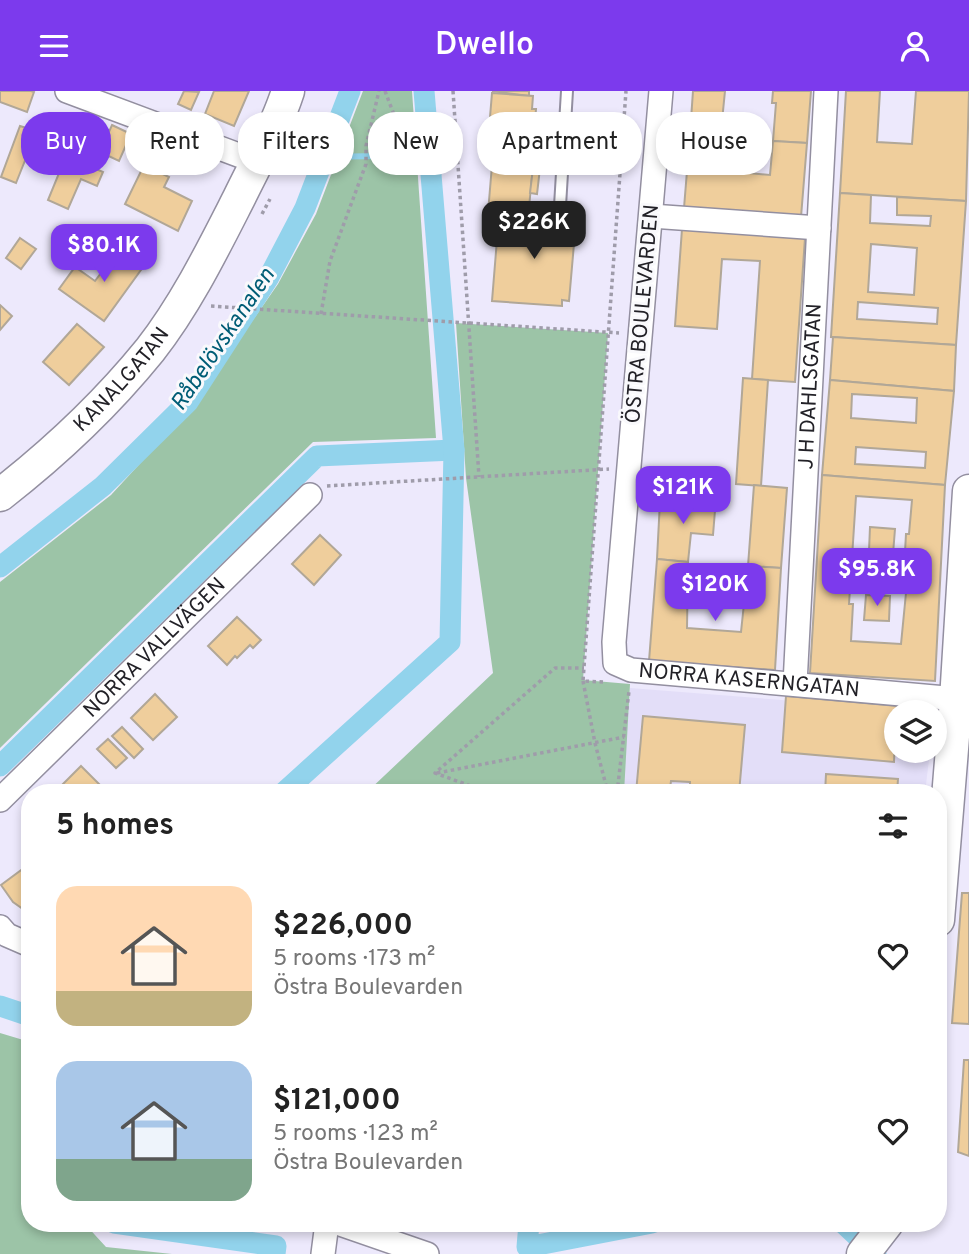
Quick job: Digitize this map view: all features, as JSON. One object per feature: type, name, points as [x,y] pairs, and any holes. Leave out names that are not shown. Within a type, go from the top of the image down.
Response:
[{"type":"street","points":[[67,91],[238,155]]},
{"type":"street","name":"KANALGATAN","points":[[279,112],[288,91]]},
{"type":"street","name":"ÖSTRA BOULEVARDEN","points":[[617,672],[614,642],[661,91]]},
{"type":"street","name":"J H DAHLSGATAN","points":[[794,684],[826,91]]},
{"type":"street","name":"KANALGATAN","points":[[0,495],[43,459],[103,401],[149,351],[212,251],[250,175]]},
{"type":"street","points":[[651,216],[819,228]]},
{"type":"street","points":[[947,841],[963,700],[969,491]]},
{"type":"street","name":"NORRA VALLVÄGEN","points":[[0,800],[310,495]]},
{"type":"street","name":"NORRA KASERNGATAN","points":[[617,672],[794,684],[963,700]]},
{"type":"street","points":[[0,927],[6,935],[21,941]]},
{"type":"street","points":[[323,1254],[326,1232]]},
{"type":"street","points":[[363,1232],[428,1254]]},
{"type":"street","points":[[863,1254],[880,1232]]},
{"type":"lane","points":[[561,206],[567,91]]},
{"type":"path","points":[[374,112],[379,91]]},
{"type":"path","points":[[385,91],[393,112]]},
{"type":"path","points":[[453,91],[471,324],[479,477]]},
{"type":"path","points":[[606,784],[583,681],[626,91]]},
{"type":"path","points":[[321,314],[330,261],[366,164],[368,136]]},
{"type":"path","points":[[209,306],[608,333]]},
{"type":"path","points":[[310,495],[323,487],[629,468]]},
{"type":"path","points":[[435,773],[555,667],[584,668]]},
{"type":"path","points":[[583,681],[617,672],[624,737],[618,784]]},
{"type":"path","points":[[435,773],[624,737]]},
{"type":"path","points":[[435,773],[465,784]]},
{"type":"shaded area","points":[[630,688],[884,708],[884,763],[929,763],[926,784],[623,784]]},
{"type":"green space","points":[[363,91],[412,91],[413,112],[368,112],[368,175],[418,175],[436,438],[313,442],[0,748],[0,582],[111,495],[193,406],[278,284],[316,214],[331,175],[354,175],[354,115]]},
{"type":"green space","points":[[456,323],[608,333],[583,680],[630,684],[624,784],[376,784],[493,673],[466,478]]},
{"type":"green space","points":[[0,1033],[21,1039],[21,1232],[92,1232],[106,1247],[172,1254],[0,1254]]},
{"type":"building","points":[[0,91],[34,92],[27,112],[0,102]]},
{"type":"building","points":[[184,91],[199,92],[191,110],[178,104]]},
{"type":"building","points":[[214,91],[249,91],[234,126],[224,122],[224,112],[206,112]]},
{"type":"building","points":[[492,91],[529,91],[529,96]]},
{"type":"building","points":[[693,91],[725,91],[723,112],[692,112]]},
{"type":"building","points":[[773,91],[811,91],[807,143],[773,141],[776,103],[772,103]]},
{"type":"building","points":[[846,91],[880,91],[877,142],[912,144],[916,91],[969,91],[966,201],[840,193]]},
{"type":"building","points":[[492,93],[533,96],[532,109],[536,109],[536,112],[490,112]]},
{"type":"building","points":[[112,125],[125,131],[125,148],[119,161],[111,157]]},
{"type":"building","points":[[21,126],[21,170],[16,183],[1,177]]},
{"type":"building","points":[[773,141],[807,143],[801,217],[684,208],[687,175],[772,175]]},
{"type":"building","points":[[58,175],[102,175],[97,186],[81,179],[68,209],[48,200]]},
{"type":"building","points":[[139,175],[169,177],[164,187],[192,201],[178,231],[125,204]]},
{"type":"building","points":[[491,175],[532,175],[528,217],[488,213]]},
{"type":"building","points":[[532,175],[539,175],[537,194],[530,193]]},
{"type":"building","points":[[840,193],[871,195],[870,223],[930,226],[931,216],[897,215],[897,197],[966,201],[956,345],[831,337]],"holes":[[[871,244],[917,248],[914,295],[868,292]],[[858,302],[938,308],[937,324],[857,319]]]},
{"type":"building","points":[[499,215],[576,221],[569,301],[562,300],[562,306],[492,301]]},
{"type":"building","points":[[682,229],[805,238],[795,382],[752,379],[760,261],[722,259],[717,329],[675,326]]},
{"type":"building","points":[[20,238],[36,249],[21,269],[6,258]]},
{"type":"building","points":[[122,245],[146,263],[104,321],[59,289],[75,267],[95,281]]},
{"type":"building","points":[[0,305],[12,316],[0,330]]},
{"type":"building","points":[[77,324],[104,347],[69,385],[43,362]]},
{"type":"building","points":[[833,337],[956,345],[954,391],[830,380]]},
{"type":"building","points":[[743,378],[768,380],[761,486],[736,484]]},
{"type":"building","points":[[830,380],[954,391],[945,485],[822,475]],"holes":[[[852,394],[917,398],[916,423],[851,418]],[[856,447],[926,452],[925,468],[855,464]]]},
{"type":"building","points":[[822,475],[945,485],[935,681],[810,673]],"holes":[[[856,496],[912,500],[909,534],[906,534],[905,552],[910,552],[901,644],[851,641],[853,604],[849,604]]]},
{"type":"building","points":[[754,485],[787,488],[781,568],[748,566]]},
{"type":"building","points":[[680,496],[716,498],[713,535],[691,533],[688,562],[657,559],[660,501],[680,502]]},
{"type":"building","points":[[870,527],[895,529],[893,554],[869,551]]},
{"type":"building","points":[[320,535],[341,555],[314,585],[292,564]]},
{"type":"building","points":[[657,559],[688,562],[687,628],[741,632],[748,566],[781,568],[775,670],[649,661]]},
{"type":"building","points":[[705,578],[730,580],[728,605],[703,603]]},
{"type":"building","points":[[866,595],[890,596],[889,621],[864,620]]},
{"type":"building","points":[[237,617],[261,640],[253,648],[250,645],[237,658],[235,656],[227,665],[208,646]]},
{"type":"building","points":[[155,694],[177,717],[153,740],[131,718]]},
{"type":"building","points":[[786,696],[884,705],[884,761],[782,752]]},
{"type":"building","points":[[643,716],[745,725],[740,784],[690,784],[671,781],[671,784],[637,784]]},
{"type":"building","points":[[122,727],[143,749],[134,758],[112,736]]},
{"type":"building","points":[[108,739],[127,758],[116,768],[97,749]]},
{"type":"building","points":[[81,766],[99,784],[63,784]]},
{"type":"building","points":[[826,774],[898,779],[898,784],[825,784]]},
{"type":"building","points":[[21,870],[21,908],[13,902],[1,885]]},
{"type":"building","points":[[962,893],[969,893],[969,1024],[952,1023]]},
{"type":"building","points":[[964,1060],[969,1060],[969,1156],[958,1152]]},
{"type":"waterway","name":"Råbelövskanalen","points":[[0,567],[103,486],[188,402],[269,277],[305,208],[350,91]]},
{"type":"waterway","points":[[293,784],[450,642],[454,450],[424,91]]},
{"type":"waterway","points":[[354,156],[368,156]]},
{"type":"waterway","points":[[0,766],[317,456],[454,450]]},
{"type":"waterway","points":[[0,1006],[21,1013]]},
{"type":"waterway","points":[[177,1232],[276,1246],[275,1254]]},
{"type":"waterway","points":[[528,1232],[527,1247],[605,1232]]},
{"type":"waterway","points":[[853,1232],[876,1254]]}]
